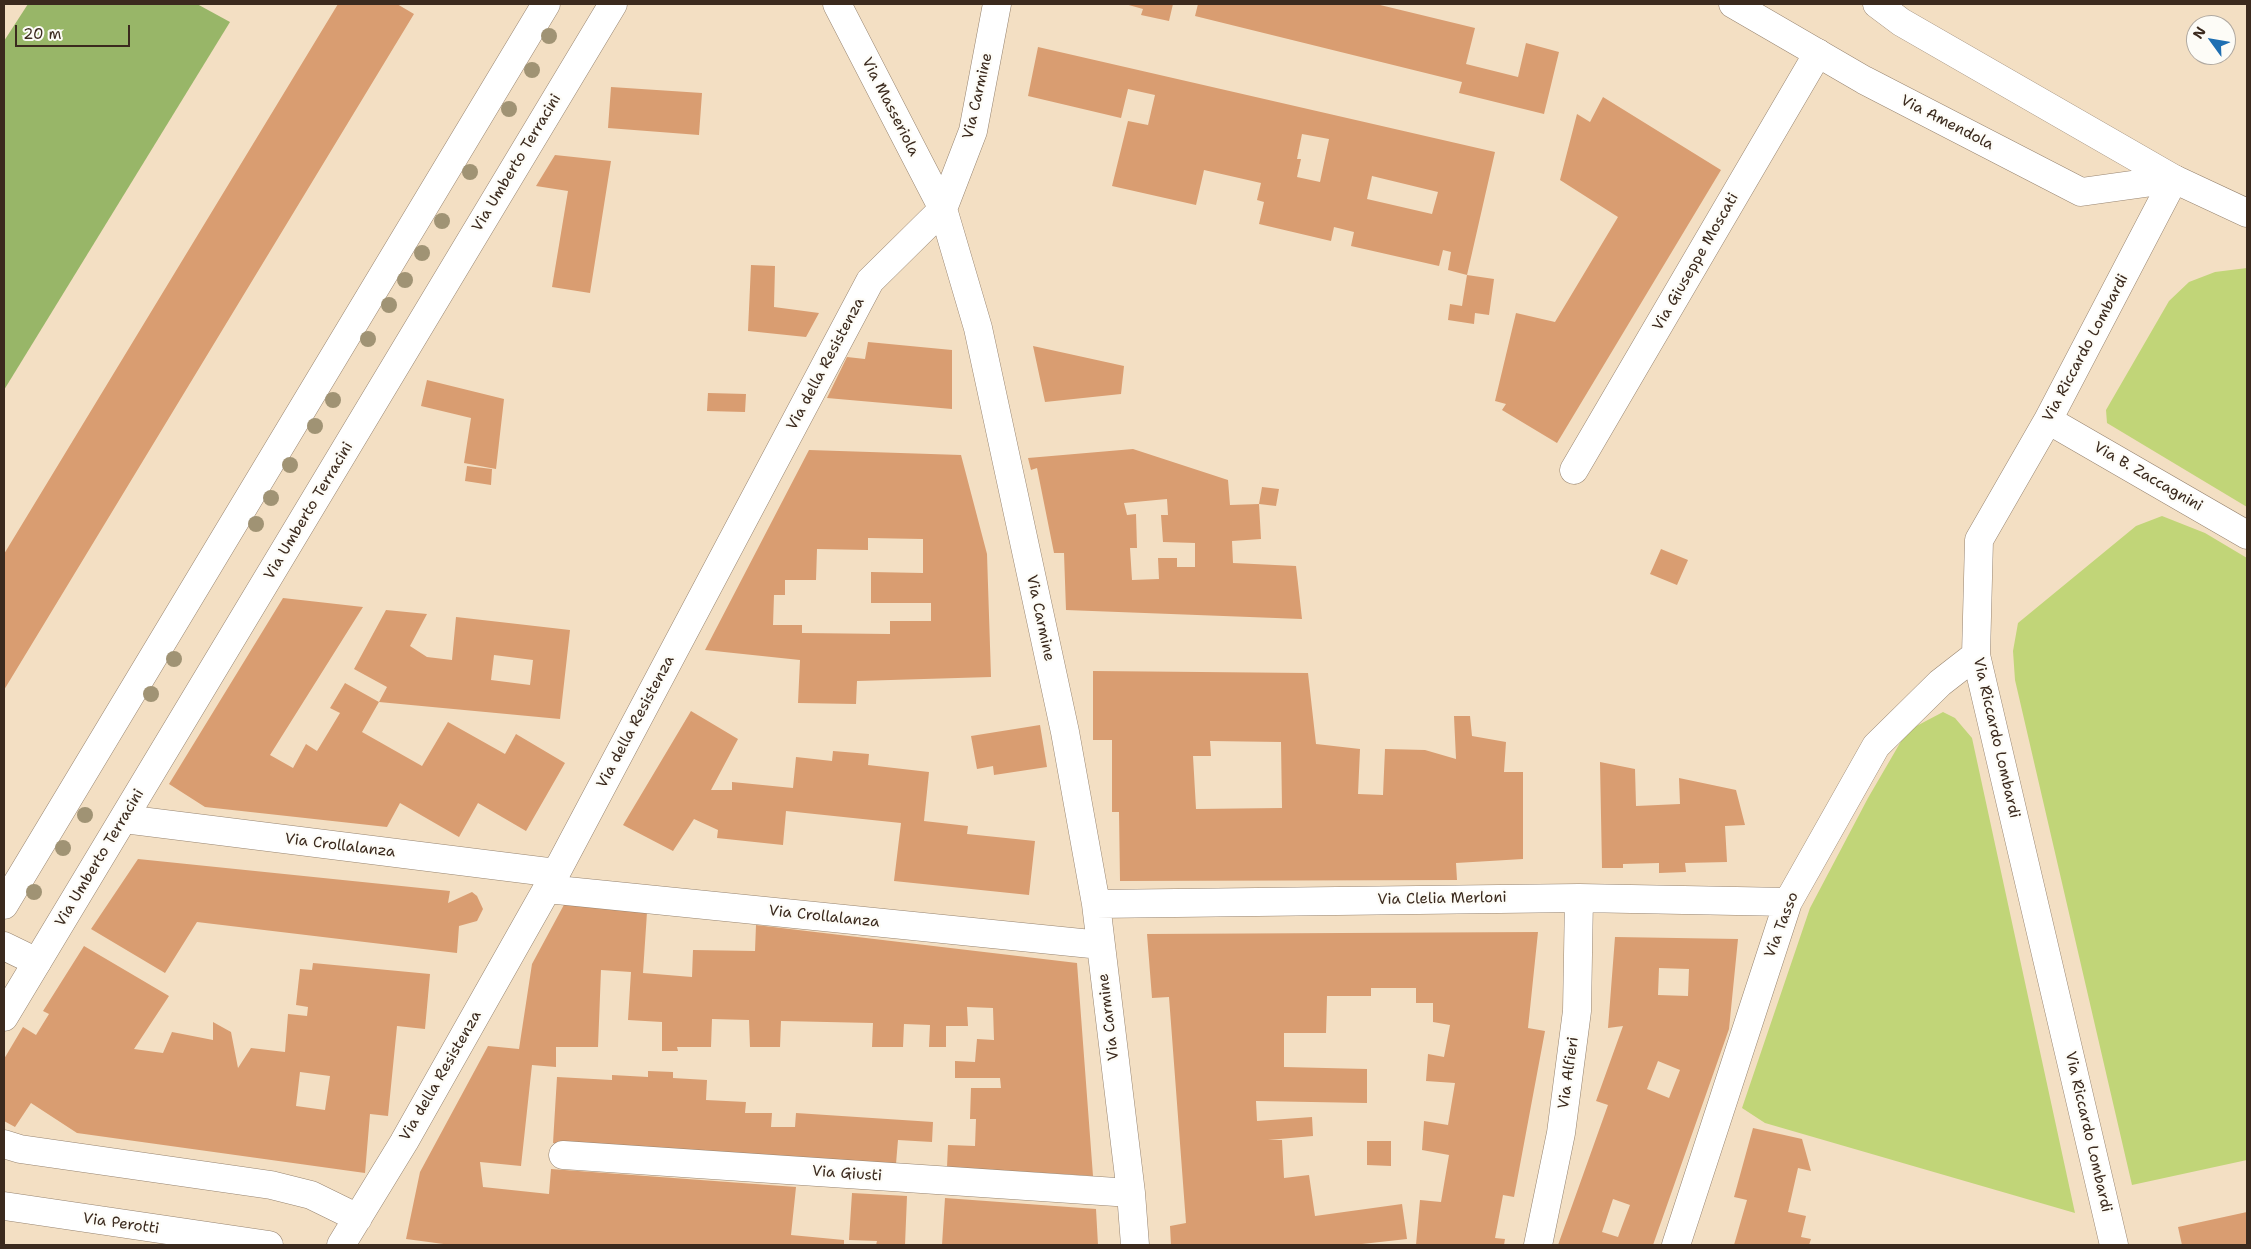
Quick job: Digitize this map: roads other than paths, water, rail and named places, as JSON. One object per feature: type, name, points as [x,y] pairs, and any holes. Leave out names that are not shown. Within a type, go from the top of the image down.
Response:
[{"type":"street","points":[[4,905],[546,4]]},
{"type":"street","name":"Via Umberto Terracini","points":[[4,1017],[613,4]]},
{"type":"street","name":"Via Masseriola","points":[[837,4],[943,210]]},
{"type":"street","name":"Via Carmine","points":[[997,4],[973,131],[943,210],[978,328],[1065,732],[1096,904],[1131,1193],[1135,1245]]},
{"type":"street","name":"Via Amendola","points":[[1733,4],[1864,80],[2081,192],[2174,178]]},
{"type":"street","points":[[1877,4],[1910,27],[2174,178],[2247,213]]},
{"type":"street","name":"Via Giuseppe Moscati","points":[[1574,470],[1818,53]]},
{"type":"street","name":"Via Riccardo Lombardi","points":[[2114,1245],[1976,655],[1979,540],[2048,420],[2174,178]]},
{"type":"street","name":"Via della Resistenza","points":[[341,1245],[404,1142],[552,881],[870,281],[943,210]]},
{"type":"street","name":"Via B. Zaccagnini","points":[[2048,420],[2247,535]]},
{"type":"street","name":"Via Tasso","points":[[1676,1245],[1788,902],[1876,746],[1940,683],[1976,655]]},
{"type":"street","name":"Via Crollalanza","points":[[124,819],[552,881],[1101,945]]},
{"type":"street","name":"Via Clelia Merloni","points":[[1096,904],[1579,898],[1788,902]]},
{"type":"street","name":"Via Alfieri","points":[[1538,1245],[1560,1133],[1577,1011],[1579,898]]},
{"type":"street","points":[[4,946],[37,962]]},
{"type":"street","points":[[4,1144],[20,1149],[278,1187],[312,1195],[358,1218]]},
{"type":"street","name":"Via Giusti","points":[[563,1155],[1131,1193]]},
{"type":"street","name":"Via Perotti","points":[[4,1206],[269,1245]]}]
